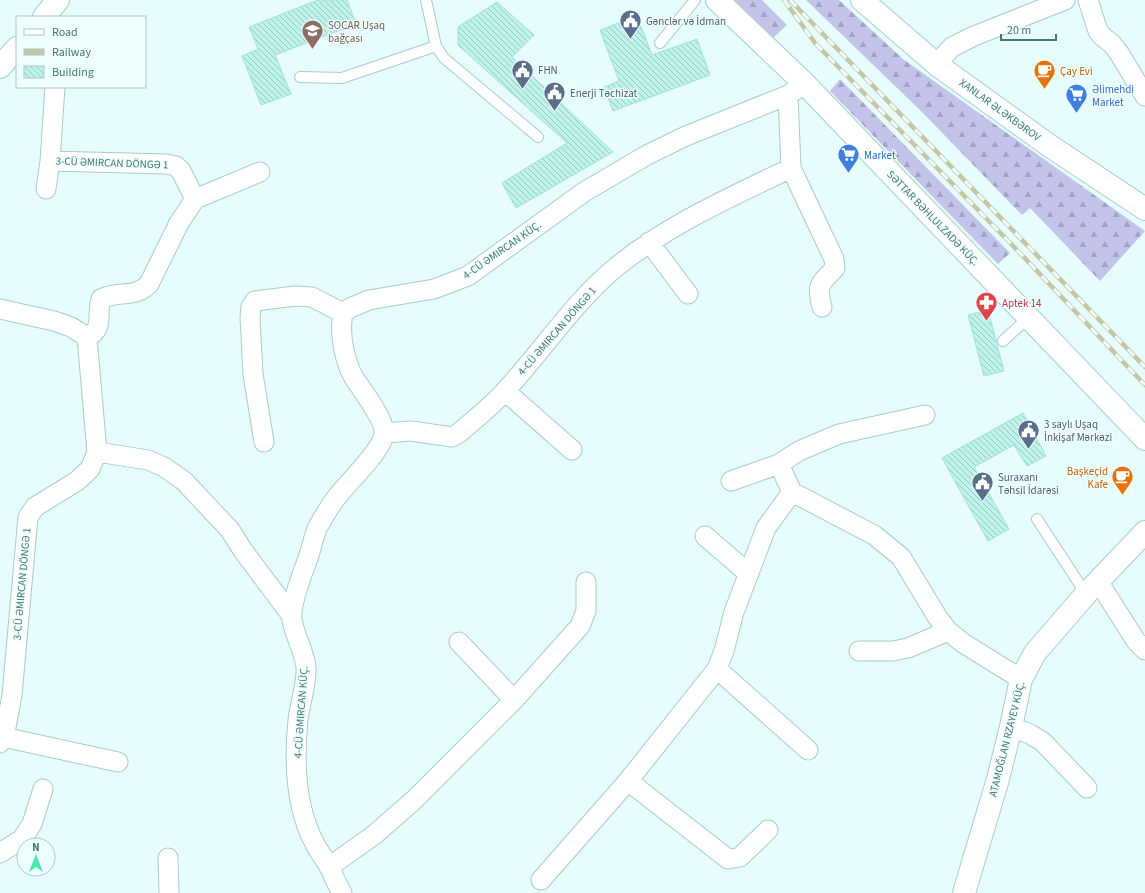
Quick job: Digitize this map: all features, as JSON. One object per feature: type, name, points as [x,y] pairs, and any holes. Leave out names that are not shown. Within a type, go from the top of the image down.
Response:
[{"type":"main road","points":[[45,16],[58,0]]},
{"type":"main road","name":"SƏTTAR BƏHLULZADƏ KÜÇ.","points":[[717,0],[796,89],[1028,317],[1145,439]]},
{"type":"main road","name":"XANLAR ƏLƏKBƏROV","points":[[862,0],[936,64],[1047,144],[1145,209]]},
{"type":"main road","points":[[0,67],[16,49]]},
{"type":"main road","name":"ATAMOĞLAN RZAYEV KÜÇ.","points":[[964,893],[998,778],[1011,728],[1021,679],[1035,653],[1092,588],[1145,532]]},
{"type":"street","points":[[936,64],[952,47],[1033,6],[1065,0]]},
{"type":"street","points":[[1088,0],[1098,31],[1119,53],[1145,96]]},
{"type":"street","name":"3-CÜ ƏMIRCAN DÖNGƏ 1","points":[[55,88],[50,161],[166,164],[176,166],[181,171],[195,199]]},
{"type":"street","points":[[796,89],[791,168],[834,259],[835,268],[819,285],[819,294],[822,307]]},
{"type":"street","name":"4-CÜ ƏMIRCAN KÜÇ.","points":[[342,314],[350,308],[369,300],[434,290],[468,276],[584,192],[647,155],[686,136],[796,89]]},
{"type":"street","points":[[46,189],[50,161]]},
{"type":"street","name":"4-CÜ ƏMIRCAN DÖNGƏ 1","points":[[384,432],[411,431],[452,437],[459,433],[506,391],[589,292],[615,268],[649,242],[707,210],[791,168]]},
{"type":"street","points":[[0,308],[54,321],[71,327],[87,337],[94,334],[99,325],[98,307],[101,299],[109,295],[135,293],[144,290],[149,284],[179,223],[195,199],[260,172]]},
{"type":"street","points":[[649,242],[688,294]]},
{"type":"street","points":[[264,442],[253,374],[250,316],[251,307],[256,301],[295,296],[312,297],[342,314],[342,328],[348,364],[380,417],[384,432]]},
{"type":"street","name":"3-CÜ ƏMIRCAN DÖNGƏ 1","points":[[2,740],[12,695],[28,517],[35,507],[77,481],[90,469],[97,452],[87,337]]},
{"type":"street","points":[[506,391],[572,450]]},
{"type":"street","points":[[731,481],[779,464],[799,451],[839,434],[925,415]]},
{"type":"street","name":"4-CÜ ƏMIRCAN KÜÇ.","points":[[342,893],[335,882],[329,867],[314,843],[304,816],[298,789],[296,752],[298,719],[305,685],[306,666],[301,644],[294,628],[292,616],[294,601],[318,526],[336,498],[379,447],[384,432]]},
{"type":"street","points":[[97,452],[148,460],[164,467],[184,481],[230,530],[244,552],[292,616]]},
{"type":"street","points":[[779,464],[792,492],[874,535],[901,557],[938,618],[948,631],[963,643],[1021,679]]},
{"type":"street","points":[[540,880],[628,781],[716,670],[724,651],[734,612],[766,528],[792,492]]},
{"type":"street","points":[[705,536],[749,574]]},
{"type":"street","points":[[329,867],[374,835],[414,800],[514,700],[580,626],[586,611],[586,582]]},
{"type":"street","points":[[1092,588],[1145,650]]},
{"type":"street","points":[[859,651],[901,650],[948,631]]},
{"type":"street","points":[[459,642],[514,700]]},
{"type":"street","points":[[716,670],[808,750]]},
{"type":"street","points":[[1011,728],[1030,734],[1043,742],[1087,788]]},
{"type":"street","points":[[2,740],[118,762]]},
{"type":"street","points":[[628,781],[728,859],[740,857],[768,830]]},
{"type":"street","points":[[0,853],[22,839],[32,824],[43,789]]},
{"type":"street","points":[[168,858],[169,893]]},
{"type":"lane","points":[[426,0],[436,46],[444,58],[538,137]]},
{"type":"lane","points":[[660,43],[695,0]]},
{"type":"lane","points":[[300,77],[342,78],[436,46]]},
{"type":"lane","points":[[1003,341],[1028,317]]},
{"type":"lane","points":[[1037,519],[1092,588]]},
{"type":"green space","points":[[733,0],[762,0],[787,25],[773,38]]},
{"type":"green space","points":[[806,0],[839,0],[903,59],[1145,231],[1100,281],[1030,208],[1022,215],[922,112]]},
{"type":"green space","points":[[840,79],[1010,253],[998,264],[830,91]]},
{"type":"building","points":[[318,0],[347,0],[356,24],[275,55],[291,94],[261,105],[242,56],[258,49],[249,27]]},
{"type":"building","points":[[497,2],[534,35],[512,57],[613,152],[516,208],[502,183],[567,143],[458,45],[458,27]]},
{"type":"building","points":[[637,16],[652,55],[697,39],[710,75],[613,111],[604,87],[619,81],[600,30]]},
{"type":"building","points":[[988,310],[1004,371],[984,376],[968,315]]},
{"type":"building","points":[[1023,413],[1046,456],[1027,466],[1014,445],[974,467],[1009,529],[988,541],[942,458]]},
{"type":"railway","points":[[784,0],[815,43],[1019,252],[1145,385]]},
{"type":"railway","points":[[790,0],[1145,367]]},
{"type":"place","name":"Gənclər və İdman","points":[[630,40]]},
{"type":"place","name":"SOCAR Uşaq bağçası","points":[[312,50]]},
{"type":"place","name":"FHN","points":[[523,90]]},
{"type":"place","name":"Çay Evi","points":[[1045,90]]},
{"type":"place","name":"Enerji Təchizat","points":[[554,112]]},
{"type":"place","name":"Əlimehdi Market","points":[[1076,114]]},
{"type":"place","name":"Market","points":[[848,174]]},
{"type":"place","name":"Aptek 14","points":[[986,322]]},
{"type":"place","name":"3 saylı Uşaq İnkişaf Mərkəzi","points":[[1029,450]]},
{"type":"place","name":"Başkeçid Kafe","points":[[1123,496]]},
{"type":"place","name":"Suraxanı Təhsil İdarəsi","points":[[982,502]]}]
